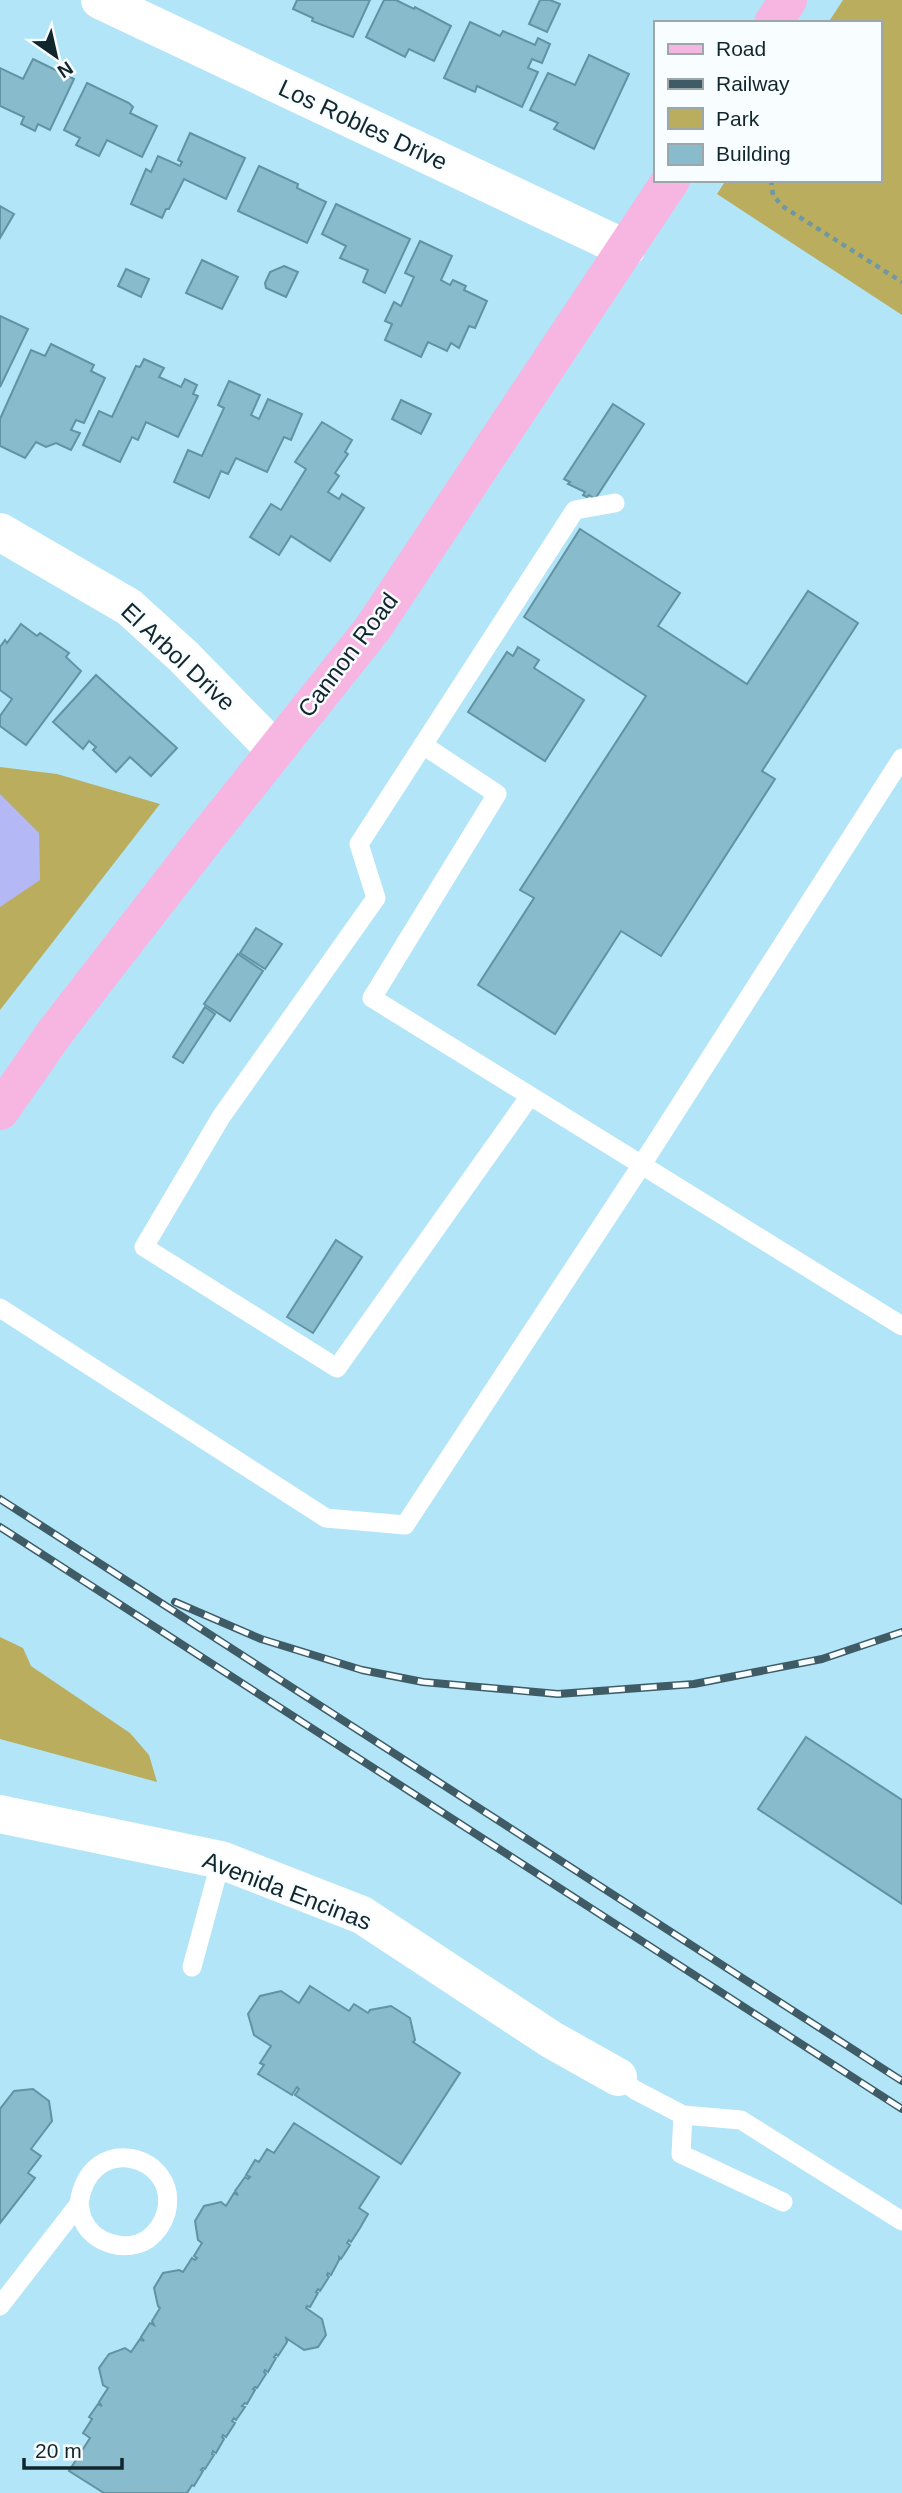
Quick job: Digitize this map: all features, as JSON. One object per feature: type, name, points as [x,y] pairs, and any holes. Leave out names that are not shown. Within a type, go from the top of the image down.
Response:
[{"type":"main road","points":[[774,21],[788,0]]},
{"type":"main road","name":"Cannon Road","points":[[0,1111],[56,1031],[373,628],[670,182]]},
{"type":"street","name":"Los Robles Drive","points":[[100,0],[626,249]]},
{"type":"street","name":"El Arbol Drive","points":[[0,533],[129,607],[183,656],[275,750]]},
{"type":"street","name":"Avenida Encinas","points":[[0,1814],[221,1860],[362,1915],[552,2040],[618,2077]]},
{"type":"lane","points":[[530,1096],[337,1368],[144,1247],[221,1117],[376,898],[359,844],[575,510],[615,503]]},
{"type":"lane","points":[[423,745],[497,794],[372,998],[902,1326]]},
{"type":"lane","points":[[0,1308],[326,1518],[405,1525],[641,1166],[902,758]]},
{"type":"lane","points":[[192,1967],[221,1860]]},
{"type":"lane","points":[[618,2077],[635,2090],[683,2115],[741,2120],[902,2221]]},
{"type":"lane","points":[[683,2115],[681,2154],[783,2202]]},
{"type":"lane","points":[[0,2306],[79,2204],[87,2177],[97,2166],[110,2159],[124,2158],[138,2160],[151,2167],[161,2178],[167,2191],[168,2206],[156,2232],[145,2241],[116,2245],[90,2232],[82,2220],[79,2204]]},
{"type":"path","points":[[771,182],[773,195],[782,206],[902,282]]},
{"type":"green space","points":[[843,0],[902,0],[902,315],[717,194],[725,182],[881,182],[881,21],[829,21]]},
{"type":"green space","points":[[0,767],[57,774],[160,804],[0,1010]]},
{"type":"green space","points":[[0,1637],[23,1648],[31,1666],[130,1733],[149,1755],[157,1782],[0,1739]]},
{"type":"water","points":[[0,794],[39,833],[40,880],[0,907]]},
{"type":"building","points":[[297,0],[370,0],[353,37],[312,21],[313,18],[293,9]]},
{"type":"building","points":[[384,0],[396,0],[414,9],[415,7],[451,26],[434,61],[409,49],[405,57],[366,37]]},
{"type":"building","points":[[540,0],[560,4],[547,32],[529,24]]},
{"type":"building","points":[[470,22],[500,36],[503,31],[535,45],[538,38],[550,44],[542,63],[532,59],[528,68],[538,72],[522,107],[477,86],[475,92],[444,78]]},
{"type":"building","points":[[589,55],[629,74],[594,149],[554,129],[558,123],[530,110],[548,73],[575,85]]},
{"type":"building","points":[[33,59],[74,79],[50,130],[38,124],[35,131],[21,124],[24,117],[0,106],[0,68],[23,79]]},
{"type":"building","points":[[87,83],[129,103],[133,107],[130,113],[157,126],[142,157],[107,140],[99,156],[76,145],[80,138],[64,130]]},
{"type":"building","points":[[190,133],[245,158],[226,199],[184,179],[162,218],[131,204],[146,169],[151,172],[158,156],[180,166],[182,162],[178,160]]},
{"type":"building","points":[[259,166],[298,184],[297,188],[326,202],[307,243],[238,211]]},
{"type":"building","points":[[336,204],[410,239],[385,293],[363,282],[368,270],[340,258],[346,246],[322,234]]},
{"type":"building","points":[[0,206],[14,214],[0,238]]},
{"type":"building","points":[[420,241],[452,256],[441,280],[450,285],[453,280],[466,286],[464,290],[487,301],[475,328],[469,326],[459,348],[451,343],[447,351],[428,342],[421,357],[385,340],[392,324],[385,321],[394,302],[401,306],[414,277],[405,273]]},
{"type":"building","points":[[202,260],[238,277],[222,309],[186,293]]},
{"type":"building","points":[[284,266],[298,272],[286,297],[266,288],[265,283],[270,272]]},
{"type":"building","points":[[126,269],[149,279],[141,297],[118,286]]},
{"type":"building","points":[[0,316],[28,329],[0,387]]},
{"type":"building","points":[[51,344],[94,365],[91,371],[105,378],[84,423],[76,420],[71,430],[80,433],[71,450],[56,443],[46,447],[36,442],[25,458],[0,446],[0,419],[31,350],[45,356]]},
{"type":"building","points":[[144,359],[164,368],[159,377],[181,387],[185,379],[197,385],[193,394],[198,396],[178,437],[146,422],[138,440],[132,437],[120,462],[83,445],[99,411],[112,417],[136,366],[140,367]]},
{"type":"building","points":[[229,381],[260,395],[251,415],[259,419],[268,399],[302,414],[291,440],[284,437],[267,472],[236,458],[228,474],[221,471],[209,498],[174,482],[188,450],[202,456],[224,408],[218,405]]},
{"type":"building","points":[[401,400],[431,414],[421,434],[392,419]]},
{"type":"building","points":[[613,404],[644,424],[595,499],[583,495],[585,492],[568,484],[570,482],[564,479]]},
{"type":"building","points":[[322,422],[352,440],[345,452],[348,454],[335,473],[339,476],[328,492],[339,499],[342,494],[364,508],[330,561],[291,536],[279,555],[250,537],[271,504],[281,510],[306,469],[295,462]]},
{"type":"building","points":[[580,529],[680,593],[658,626],[747,684],[808,591],[858,623],[762,771],[775,779],[661,956],[621,931],[555,1034],[478,985],[534,898],[520,890],[646,696],[524,617]]},
{"type":"building","points":[[21,624],[37,636],[40,633],[69,653],[66,657],[81,671],[26,745],[0,726],[0,716],[12,699],[0,690],[0,647],[5,640],[7,643]]},
{"type":"building","points":[[518,647],[539,660],[534,668],[584,700],[545,761],[468,712],[507,652],[513,656]]},
{"type":"building","points":[[96,675],[177,748],[151,776],[130,757],[116,772],[93,750],[96,747],[89,741],[83,749],[53,722]]},
{"type":"building","points":[[256,928],[282,944],[265,969],[240,953]]},
{"type":"building","points":[[238,954],[263,971],[230,1021],[204,1004]]},
{"type":"building","points":[[205,1007],[215,1014],[183,1063],[173,1057]]},
{"type":"building","points":[[336,1240],[362,1257],[313,1333],[287,1317]]},
{"type":"building","points":[[806,1737],[902,1800],[902,1904],[758,1809]]},
{"type":"building","points":[[310,1986],[349,2011],[354,2004],[368,2013],[370,2010],[391,2006],[410,2018],[415,2040],[413,2042],[460,2073],[401,2164],[295,2095],[299,2089],[297,2087],[292,2095],[258,2074],[264,2065],[260,2063],[271,2046],[254,2035],[248,2014],[260,1996],[281,1991],[299,2003]]},
{"type":"building","points":[[33,2089],[49,2101],[52,2121],[31,2149],[41,2156],[28,2173],[35,2178],[0,2223],[0,2109],[14,2091]]},
{"type":"building","points":[[294,2123],[379,2177],[359,2208],[368,2214],[351,2242],[349,2240],[347,2243],[350,2245],[341,2259],[339,2257],[331,2275],[328,2273],[329,2277],[320,2291],[318,2289],[316,2292],[318,2293],[310,2307],[306,2308],[322,2319],[326,2335],[318,2347],[304,2350],[286,2338],[287,2342],[278,2356],[276,2354],[274,2357],[276,2358],[268,2372],[265,2370],[266,2374],[257,2388],[253,2389],[255,2390],[247,2404],[242,2406],[245,2407],[236,2420],[234,2418],[232,2421],[235,2423],[226,2437],[223,2435],[224,2439],[216,2453],[213,2451],[214,2455],[187,2493],[104,2493],[69,2471],[90,2438],[83,2433],[98,2404],[102,2406],[99,2402],[108,2388],[103,2385],[99,2368],[109,2354],[125,2348],[131,2352],[140,2339],[144,2341],[141,2337],[150,2323],[154,2325],[152,2321],[160,2308],[154,2288],[163,2273],[179,2270],[183,2272],[192,2258],[197,2258],[194,2256],[202,2243],[198,2240],[195,2221],[204,2206],[221,2202],[226,2206],[234,2193],[238,2195],[235,2191],[245,2177],[250,2177],[246,2175],[255,2160],[259,2162],[267,2149],[274,2153]]},
{"type":"railway","points":[[0,1499],[902,2081]]},
{"type":"railway","points":[[0,1527],[902,2109]]},
{"type":"railway","points":[[175,1602],[261,1639],[362,1670],[423,1682],[558,1694],[694,1684],[822,1659],[902,1632]]}]
